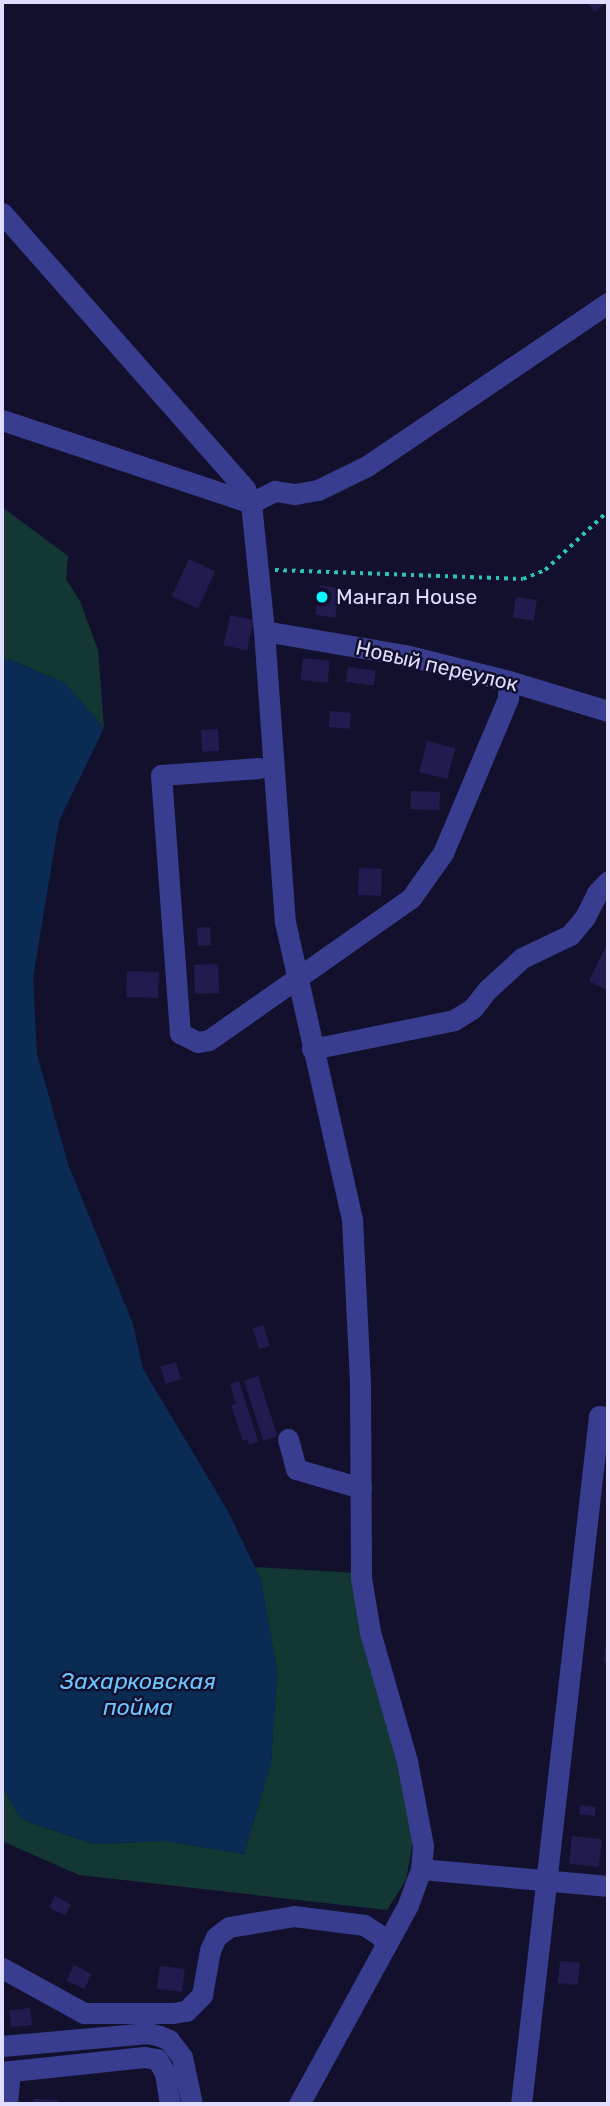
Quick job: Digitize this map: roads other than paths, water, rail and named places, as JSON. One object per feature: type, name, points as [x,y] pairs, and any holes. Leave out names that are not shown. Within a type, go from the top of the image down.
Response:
[{"type":"street","points":[[2,213],[245,489],[251,503],[264,631],[285,922],[352,1219],[361,1488],[361,1578],[370,1632],[420,1817],[421,1869],[408,1905],[299,2104]]},
{"type":"street","points":[[2,420],[251,503],[275,491],[295,494],[341,482],[608,303]]},
{"type":"street","name":"Новый переулок","points":[[264,631],[405,655],[509,681],[608,711]]},
{"type":"street","points":[[258,768],[161,775],[180,1033],[198,1042],[209,1040],[411,898],[443,853],[508,698],[509,681]]},
{"type":"street","points":[[312,1049],[454,1020],[473,1008],[487,990],[522,958],[570,935],[608,881]]},
{"type":"street","points":[[521,2104],[599,1416],[608,1417]]},
{"type":"street","points":[[288,1439],[296,1469],[361,1488]]},
{"type":"street","points":[[421,1869],[608,1886]]},
{"type":"street","points":[[2,1968],[84,2013],[173,2013],[186,2011],[202,1995],[209,1950],[216,1937],[229,1927],[294,1916],[364,1924],[381,1937],[386,1946]]},
{"type":"street","points":[[2,2046],[148,2033],[160,2036],[169,2040],[182,2057],[192,2104]]},
{"type":"street","points":[[7,2104],[6,2072],[144,2057],[157,2059],[165,2073],[170,2104]]},
{"type":"water","name":"Захарковская пойма","points":[[9,659],[65,683],[104,728],[59,821],[33,978],[37,1054],[68,1164],[133,1324],[143,1369],[229,1513],[261,1580],[277,1671],[271,1763],[244,1854],[164,1841],[93,1844],[21,1819],[2,1787],[2,663]]},
{"type":"place","name":"Мангал House","points":[[322,597]]}]
